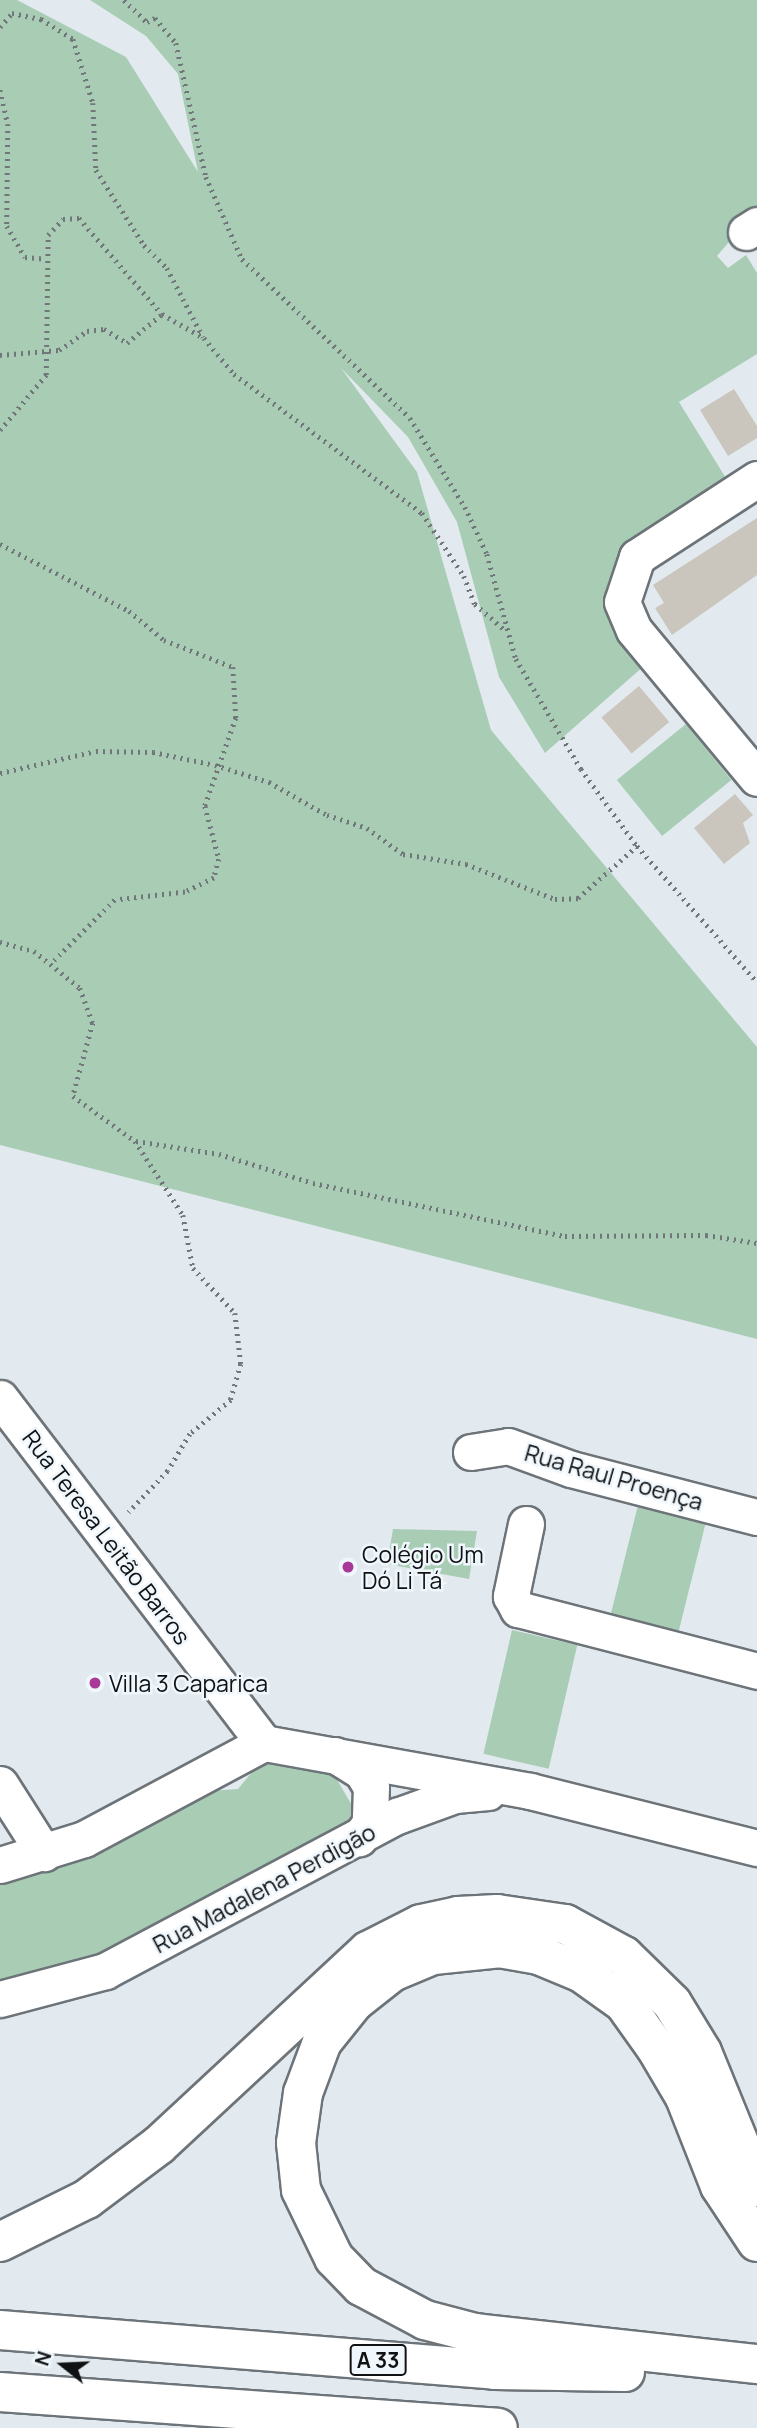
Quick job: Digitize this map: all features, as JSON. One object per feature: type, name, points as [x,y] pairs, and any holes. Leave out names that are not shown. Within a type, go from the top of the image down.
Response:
[{"type":"highway","points":[[0,2242],[87,2199],[159,2145],[227,2075],[368,1951],[421,1924],[458,1916],[497,1914],[565,1924],[624,1956],[672,2003],[702,2052],[757,2187]]},
{"type":"highway","points":[[757,2242],[720,2186],[685,2097],[656,2048],[624,2003],[582,1973],[539,1955],[501,1948],[433,1955],[391,1972],[354,2002],[323,2042],[303,2093],[296,2143],[301,2190],[334,2258],[360,2286],[425,2320],[475,2333],[757,2364]]},
{"type":"highway","name":"A 33","points":[[0,2330],[495,2370],[757,2375]]},
{"type":"highway","points":[[0,2392],[498,2428]]},
{"type":"street","points":[[750,757],[634,630],[622,602],[637,557],[757,480]]},
{"type":"street","name":"Rua Teresa Leitão Barros","points":[[0,1398],[264,1743]]},
{"type":"street","name":"Rua Raul Proença","points":[[471,1452],[508,1446],[571,1469],[757,1517]]},
{"type":"street","points":[[526,1524],[511,1596],[518,1609],[757,1671]]},
{"type":"street","points":[[0,1865],[84,1839],[264,1743]]},
{"type":"street","name":"Rua Madalena Perdigão","points":[[264,1743],[317,1749],[530,1791],[757,1848]]},
{"type":"street","points":[[317,1749],[345,1759],[371,1787],[370,1824],[359,1838]]},
{"type":"street","points":[[0,1784],[44,1853]]},
{"type":"street","name":"Rua Madalena Perdigão","points":[[0,1999],[139,1956],[359,1838],[456,1795],[530,1791]]},
{"type":"path","points":[[124,0],[147,22],[155,18],[176,43],[206,177],[242,259],[410,418],[488,554],[516,659],[620,824],[757,982]]},
{"type":"path","points":[[0,27],[12,13],[41,19],[73,39],[93,103],[96,170],[144,245],[167,268],[204,338],[234,374],[422,513],[464,576],[475,604],[507,631]]},
{"type":"path","points":[[0,90],[8,124],[7,226],[26,257],[46,259]]},
{"type":"path","points":[[0,430],[46,375],[48,235],[63,219],[79,218],[162,314],[204,338]]},
{"type":"path","points":[[0,355],[48,351],[104,329],[127,343],[162,314]]},
{"type":"path","points":[[0,544],[129,611],[164,640],[233,667],[236,718],[215,765],[205,806],[219,859],[214,878],[185,891],[116,900],[52,964]]},
{"type":"path","points":[[0,773],[96,751],[153,752],[215,765],[270,782],[327,815],[367,828],[403,854],[466,864],[555,899],[578,898],[637,846]]},
{"type":"path","points":[[0,942],[34,951],[80,988],[93,1023],[73,1096],[135,1141],[183,1214],[193,1268],[234,1313],[242,1364],[231,1400],[190,1434],[146,1496],[103,1531]]},
{"type":"path","points":[[135,1141],[219,1154],[313,1183],[565,1236],[706,1235],[757,1242]]},
{"type":"green space","points":[[0,0],[17,0],[126,57],[198,172],[178,74],[146,36],[90,0],[757,0],[757,209],[717,256],[728,268],[746,255],[757,273],[757,354],[679,402],[729,483],[619,559],[608,585],[610,608],[645,665],[545,753],[499,677],[457,522],[408,437],[341,368],[417,472],[491,730],[757,1047],[757,1339],[0,1145]]},
{"type":"green space","points":[[686,724],[731,780],[662,836],[617,780]]},
{"type":"green space","points":[[638,1505],[706,1522],[677,1637],[609,1620]]},
{"type":"green space","points":[[393,1529],[477,1531],[469,1579],[387,1564]]},
{"type":"green space","points":[[512,1630],[577,1645],[549,1769],[483,1754]]},
{"type":"green space","points":[[271,1761],[333,1773],[353,1807],[348,1827],[115,1955],[0,1988],[0,1879],[209,1791],[238,1789],[257,1766]]},
{"type":"building","points":[[734,389],[757,426],[757,438],[728,456],[700,410]]},
{"type":"building","points":[[757,518],[757,575],[672,635],[655,608],[664,603],[653,585]]},
{"type":"building","points":[[639,686],[669,722],[632,754],[601,717]]},
{"type":"building","points":[[735,794],[753,815],[743,823],[750,843],[724,864],[694,828]]},
{"type":"place","name":"Colégio Um Dó Li Tá","points":[[348,1567]]},
{"type":"place","name":"Villa 3 Caparica","points":[[95,1683]]}]
